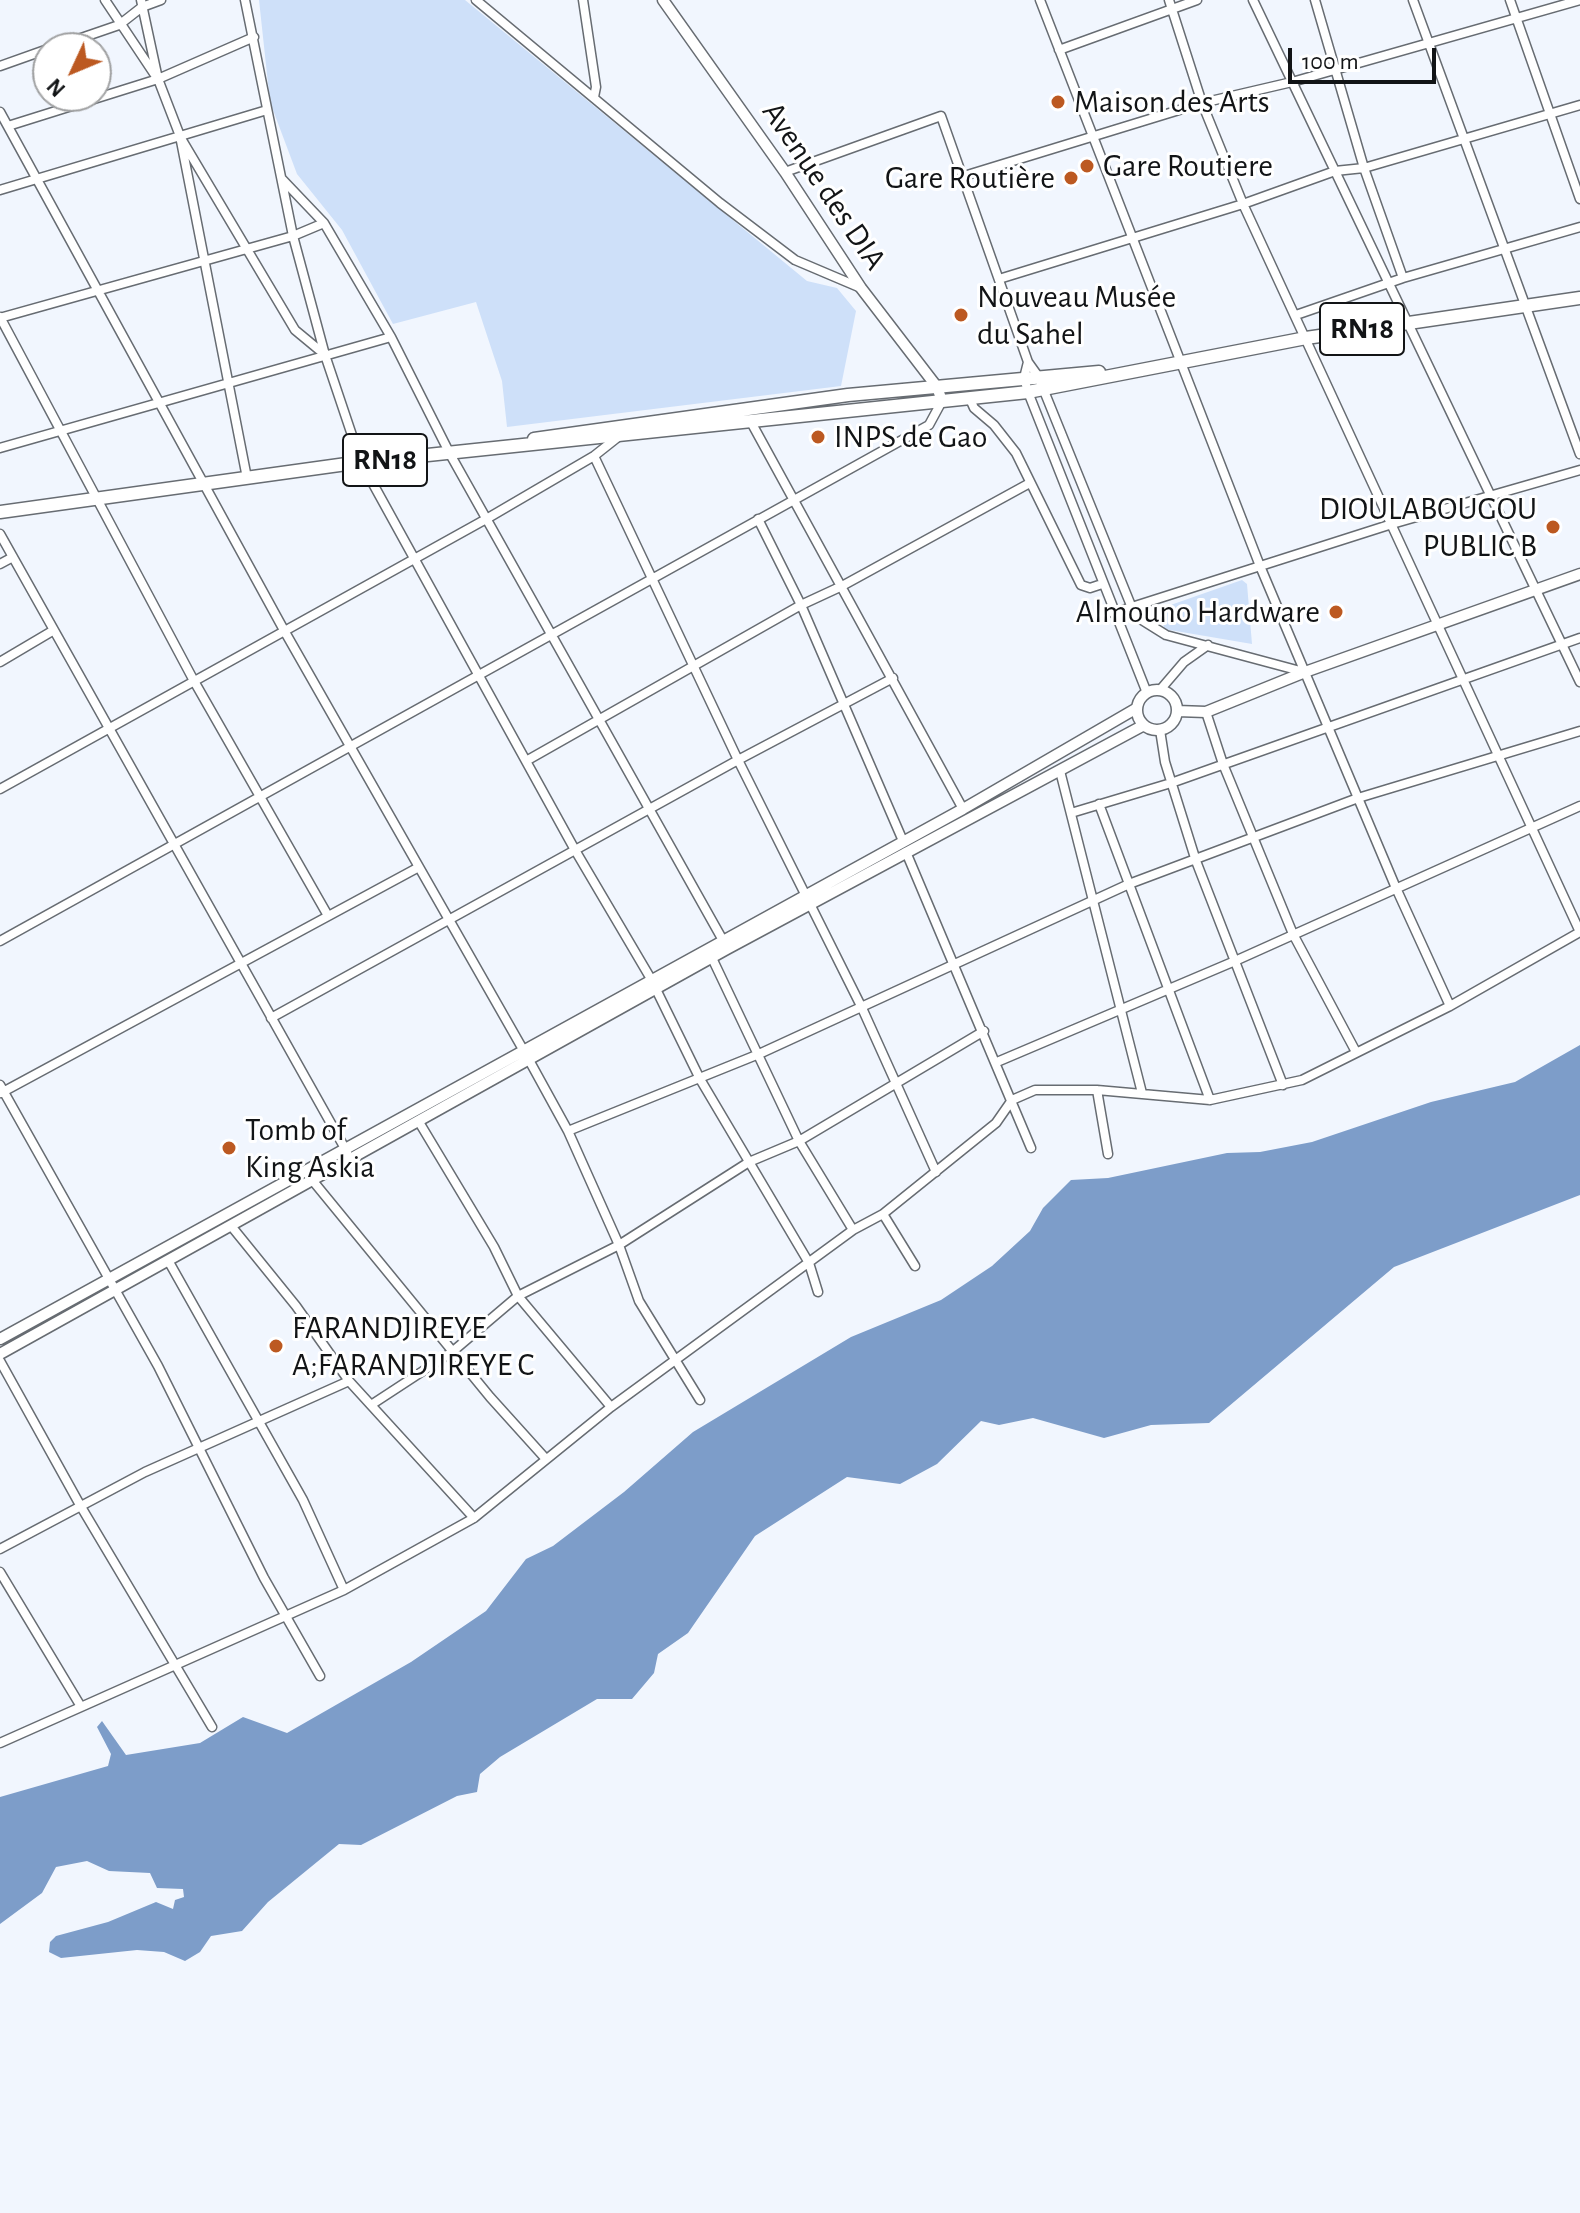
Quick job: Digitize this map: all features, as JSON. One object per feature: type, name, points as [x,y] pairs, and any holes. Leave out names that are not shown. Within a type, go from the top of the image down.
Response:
[{"type":"main road","name":"RN18","points":[[0,512],[361,462],[1043,390],[1306,338],[1580,298]]},
{"type":"main road","name":"RN18","points":[[450,454],[602,427],[1038,376],[1146,368]]},
{"type":"street","points":[[105,0],[158,79]]},
{"type":"street","points":[[99,32],[119,25],[142,3],[161,0]]},
{"type":"street","points":[[245,0],[293,236],[325,355],[361,462],[575,850],[654,984],[700,1079],[809,1263],[818,1292]]},
{"type":"street","points":[[476,0],[720,203],[795,260],[861,288]]},
{"type":"street","points":[[583,0],[596,87],[594,97]]},
{"type":"street","name":"Avenue des DIA","points":[[663,0],[785,172],[861,288],[937,387],[942,401]]},
{"type":"street","points":[[1040,0],[1260,566],[1396,888],[1450,1006]]},
{"type":"street","points":[[1059,50],[1171,4],[1197,0]]},
{"type":"street","points":[[1253,0],[1387,284],[1494,496],[1580,682]]},
{"type":"street","points":[[1315,0],[1364,168],[1403,278]]},
{"type":"street","points":[[1413,0],[1580,454]]},
{"type":"street","points":[[1510,0],[1580,199]]},
{"type":"street","points":[[964,176],[1202,103],[1292,82],[1580,0]]},
{"type":"street","points":[[142,3],[158,79],[180,136],[295,330],[325,355]]},
{"type":"street","points":[[0,1743],[344,1590],[474,1518],[611,1407],[853,1230],[883,1214],[996,1123],[1012,1100],[1035,1090],[1097,1090],[1210,1100],[1302,1080],[1450,1006],[1580,932],[1532,825],[1460,679],[1392,524],[1243,204],[1202,103],[1171,4]]},
{"type":"street","points":[[8,126],[158,79],[254,37]]},
{"type":"street","points":[[0,66],[32,55]]},
{"type":"street","points":[[999,279],[1243,204],[1335,171],[1364,168],[1580,105]]},
{"type":"street","points":[[0,190],[267,110]]},
{"type":"street","points":[[0,112],[206,482],[285,632],[527,1055],[568,1131],[619,1245],[639,1301],[700,1400]]},
{"type":"street","points":[[785,172],[941,116],[1028,362],[1038,376],[1132,608],[1153,629],[1305,672]]},
{"type":"street","points":[[180,136],[247,478]]},
{"type":"street","points":[[282,178],[324,223],[391,337],[450,454],[725,944]]},
{"type":"street","points":[[324,223],[293,236],[0,317],[194,681],[327,914]]},
{"type":"street","points":[[1296,315],[1403,278],[1580,227]]},
{"type":"street","points":[[0,448],[391,337]]},
{"type":"street","points":[[1028,362],[1024,378],[1028,392],[1147,693]]},
{"type":"street","points":[[970,399],[974,408],[1005,437],[1081,585],[1090,588],[1102,584]]},
{"type":"street","points":[[0,941],[929,425],[942,401]]},
{"type":"street","points":[[751,422],[963,809]]},
{"type":"street","points":[[0,789],[488,518],[594,456],[618,437]]},
{"type":"street","points":[[594,456],[738,760],[862,1008],[936,1172]]},
{"type":"street","points":[[1113,613],[1392,524],[1580,470]]},
{"type":"street","points":[[526,761],[695,668],[801,605],[842,586],[1028,484]]},
{"type":"street","points":[[758,519],[801,605],[956,963],[1031,1148]]},
{"type":"street","points":[[0,534],[238,963],[352,1160]]},
{"type":"street","points":[[0,564],[13,557]]},
{"type":"street","points":[[1177,711],[1206,712],[1305,672],[1580,574]]},
{"type":"street","points":[[0,662],[54,630]]},
{"type":"street","points":[[1071,813],[1171,783],[1580,638]]},
{"type":"street","points":[[905,847],[963,809],[1137,708],[1147,693],[1160,690],[1184,662],[1208,645]]},
{"type":"street","points":[[271,1018],[893,678]]},
{"type":"street","points":[[527,1055],[352,1160],[4,1351],[1,1336],[107,1282],[345,1147],[527,1055],[905,847],[1060,771],[1144,725],[1160,730],[1172,724],[1177,711],[1173,698],[1160,690]]},
{"type":"street","points":[[1137,708],[1144,725]]},
{"type":"street","points":[[1206,712],[1223,764],[1293,934],[1356,1052]]},
{"type":"street","points":[[1160,730],[1171,783],[1196,861],[1283,1085]]},
{"type":"street","points":[[568,1131],[759,1054],[1129,884],[1358,798],[1580,731]]},
{"type":"street","points":[[1060,771],[1142,1093]]},
{"type":"street","points":[[1099,804],[1210,1100]]},
{"type":"street","points":[[997,1062],[1235,961],[1580,806]]},
{"type":"street","points":[[320,1676],[285,1616],[202,1449],[1,1090],[419,867]]},
{"type":"street","points":[[654,984],[712,958],[725,944]]},
{"type":"street","points":[[712,958],[799,1141],[853,1230]]},
{"type":"street","points":[[371,1405],[452,1352],[518,1296],[619,1245],[749,1162],[799,1141],[984,1031]]},
{"type":"street","points":[[1097,1090],[1108,1154]]},
{"type":"street","points":[[419,1122],[494,1247],[518,1296],[611,1407]]},
{"type":"street","points":[[313,1181],[452,1352],[545,1458]]},
{"type":"street","points":[[883,1214],[915,1266]]},
{"type":"street","points":[[232,1227],[296,1306],[349,1381],[474,1518]]},
{"type":"street","points":[[169,1262],[303,1500],[344,1590]]},
{"type":"street","points":[[0,1361],[80,1505],[177,1663],[212,1727]]},
{"type":"street","points":[[0,1549],[145,1472],[349,1381]]},
{"type":"street","points":[[0,1572],[80,1705]]},
{"type":"shaded area","points":[[259,0],[465,0],[807,281],[837,288],[856,311],[841,386],[507,427],[502,381],[476,302],[393,324],[342,230],[297,174],[270,102]]},
{"type":"shaded area","points":[[1242,580],[1247,584],[1252,644],[1164,629],[1162,608]]},
{"type":"water","points":[[1580,1045],[1580,1195],[1394,1267],[1209,1423],[1151,1425],[1104,1438],[1033,1418],[999,1425],[981,1421],[937,1464],[900,1484],[847,1477],[755,1536],[688,1633],[658,1654],[654,1673],[632,1699],[597,1699],[500,1757],[480,1774],[477,1792],[457,1796],[361,1845],[339,1844],[268,1902],[242,1931],[211,1936],[200,1952],[185,1961],[164,1952],[137,1950],[61,1958],[49,1952],[50,1942],[56,1936],[108,1922],[156,1902],[173,1909],[175,1900],[184,1897],[183,1889],[157,1888],[150,1873],[109,1871],[87,1861],[56,1867],[42,1893],[0,1924],[0,1797],[108,1766],[111,1754],[97,1727],[102,1721],[126,1755],[200,1743],[243,1717],[287,1733],[411,1662],[486,1611],[526,1559],[553,1546],[624,1492],[693,1432],[851,1337],[941,1300],[992,1266],[1030,1231],[1043,1208],[1071,1180],[1108,1178],[1227,1153],[1260,1152],[1312,1142],[1431,1102],[1515,1082]]},
{"type":"place","name":"Maison des Arts","points":[[1058,102]]},
{"type":"place","name":"Gare Routiere","points":[[1087,166]]},
{"type":"place","name":"Gare Routière","points":[[1071,178]]},
{"type":"place","name":"Nouveau Musée du Sahel","points":[[961,315]]},
{"type":"place","name":"INPS de Gao","points":[[818,437]]},
{"type":"place","name":"DIOULABOUGOU PUBLIC B","points":[[1553,527]]},
{"type":"place","name":"Almouno Hardware","points":[[1336,612]]},
{"type":"place","name":"Tomb of King Askia","points":[[229,1148]]},
{"type":"place","name":"FARANDJIREYE A;FARANDJIREYE C","points":[[276,1346]]}]
